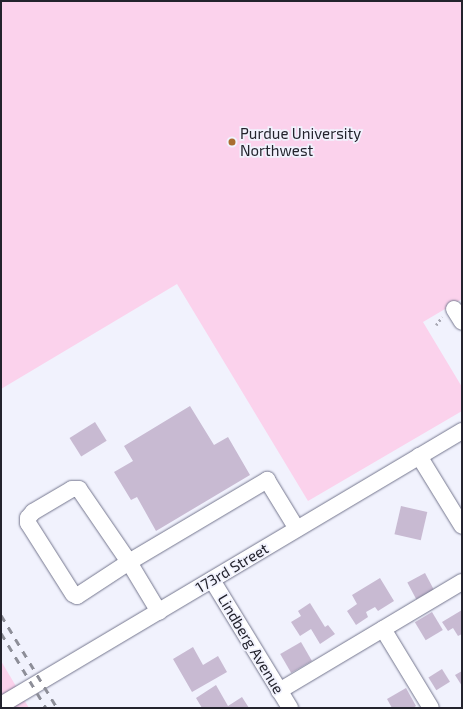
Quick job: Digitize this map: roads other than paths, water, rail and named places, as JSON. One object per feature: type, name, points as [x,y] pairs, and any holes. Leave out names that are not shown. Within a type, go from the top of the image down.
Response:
[{"type":"street","name":"173rd Street","points":[[1,705],[462,431]]},
{"type":"street","points":[[419,456],[462,526]]},
{"type":"street","points":[[159,612],[129,562],[79,489],[72,489],[33,512],[28,518],[28,523],[73,594],[77,596],[129,562],[267,480],[297,529]]},
{"type":"street","name":"Lindberg Avenue","points":[[212,580],[290,708]]},
{"type":"street","points":[[279,691],[462,582]]},
{"type":"street","points":[[384,629],[431,708]]},
{"type":"railway","points":[[1,615],[57,708]]},
{"type":"railway","points":[[1,633],[46,708]]},
{"type":"place","name":"Purdue University Northwest","points":[[232,142]]}]
